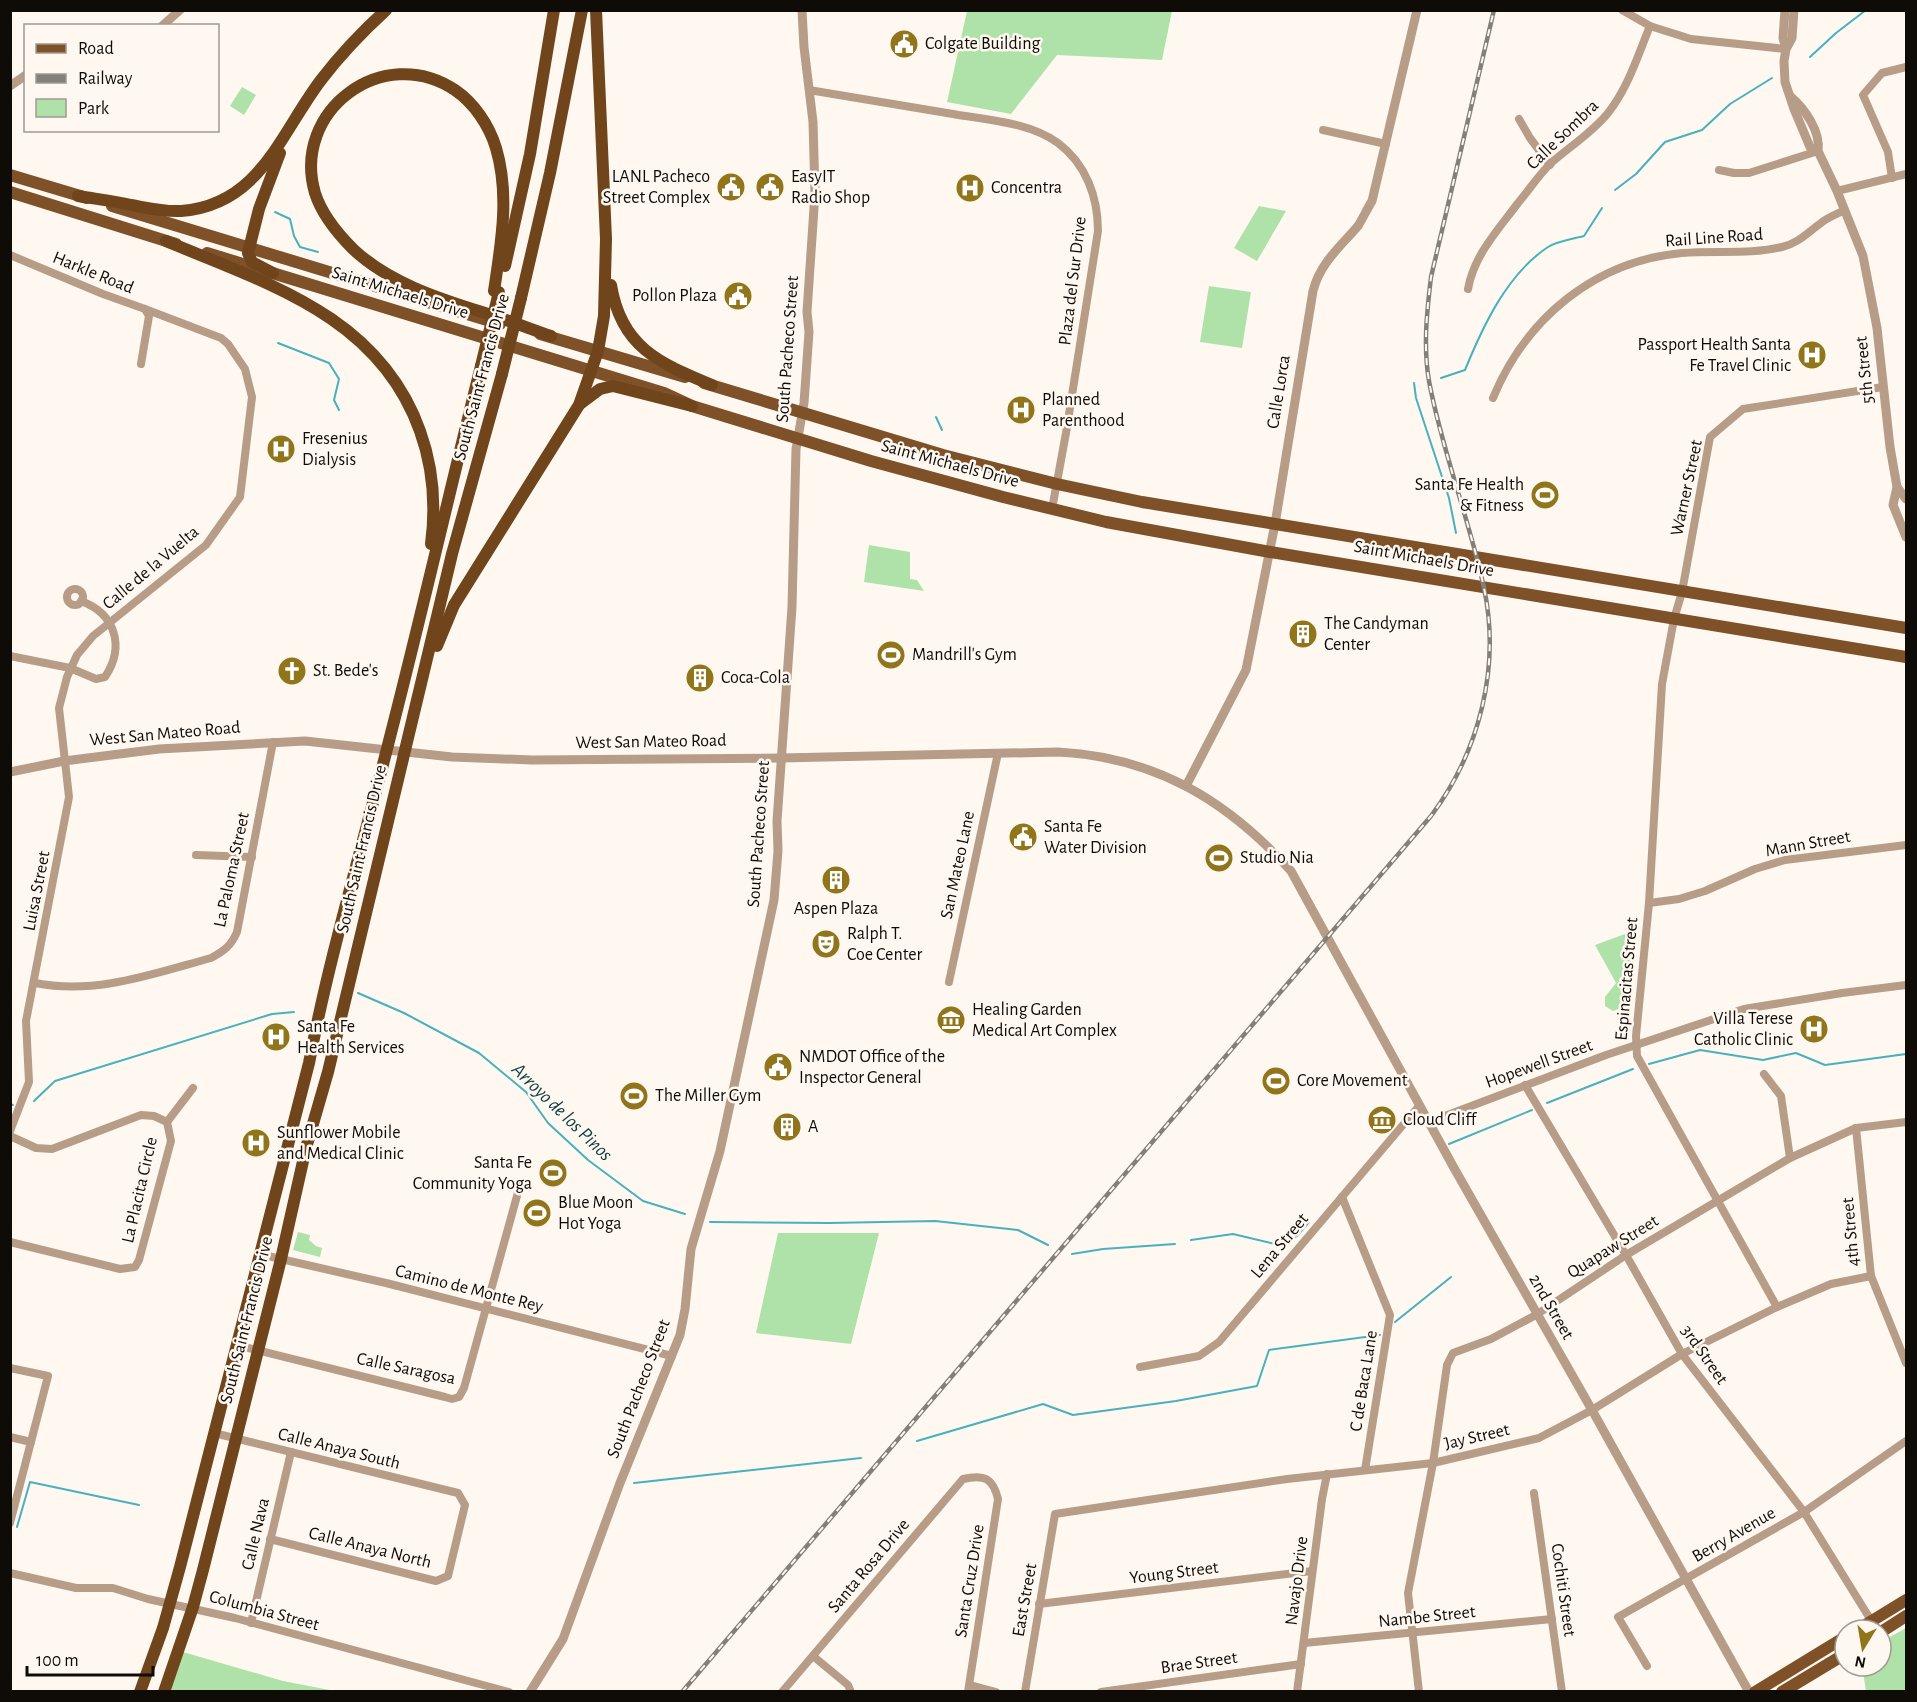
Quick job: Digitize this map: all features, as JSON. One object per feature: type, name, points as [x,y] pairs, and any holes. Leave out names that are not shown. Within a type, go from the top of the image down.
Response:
[{"type":"highway","points":[[78,196],[167,211],[182,211],[211,205],[236,192],[255,177],[320,81],[386,10]]},
{"type":"highway","name":"South Saint Francis Drive","points":[[140,1692],[170,1603],[309,1063],[318,1015],[362,840],[387,750],[489,335],[530,154],[554,10]]},
{"type":"highway","name":"South Saint Francis Drive","points":[[164,1692],[193,1607],[281,1259],[452,555],[521,298],[552,162],[582,10]]},
{"type":"highway","points":[[422,684],[454,605],[579,405],[598,351],[604,316],[606,239],[596,10]]},
{"type":"highway","points":[[497,292],[504,217],[502,185],[491,133],[476,110],[465,98],[448,86],[415,75],[382,77],[362,84],[347,93],[331,108],[321,124],[312,158],[316,195],[328,220],[337,232],[354,250],[372,264],[422,291],[550,336]]},
{"type":"highway","points":[[273,273],[252,262],[248,253],[267,185],[289,129]]},
{"type":"highway","points":[[606,239],[613,296],[626,330],[642,349],[662,363],[712,385]]},
{"type":"highway","points":[[166,241],[278,288],[321,312],[356,336],[379,358],[399,384],[414,413],[427,450],[432,483],[432,539],[425,593]]},
{"type":"highway","points":[[579,405],[600,389],[613,386],[692,406]]},
{"type":"main road","name":"Saint Michaels Drive","points":[[10,175],[482,320],[550,336],[943,455],[1058,484],[1142,502],[1906,628]]},
{"type":"main road","name":"Saint Michaels Drive","points":[[10,192],[664,393],[692,406],[797,439],[933,479],[1052,509],[1106,522],[1270,552],[1906,657]]},
{"type":"main road","points":[[1883,1618],[1906,1600]]},
{"type":"main road","points":[[1893,1624],[1906,1616]]},
{"type":"main road","points":[[1755,1692],[1833,1644]]},
{"type":"main road","points":[[1782,1692],[1833,1661]]},
{"type":"street","points":[[164,24],[180,10]]},
{"type":"street","name":"South Pacheco Street","points":[[530,1692],[563,1639],[620,1484],[683,1324],[691,1249],[720,1151],[774,900],[778,851],[777,821],[792,607],[797,439],[803,413],[809,332],[807,312],[815,170],[802,10]]},
{"type":"street","name":"Calle Lorca","points":[[1186,786],[1246,670],[1275,524],[1316,278],[1325,262],[1364,216],[1374,194],[1417,10]]},
{"type":"street","points":[[1622,10],[1650,26],[1700,41],[1786,49]]},
{"type":"street","name":"5th Street","points":[[1785,10],[1783,38],[1786,49]]},
{"type":"street","name":"5th Street","points":[[1794,10],[1792,38],[1786,49],[1784,61],[1785,82],[1810,147],[1818,151],[1837,191],[1868,274],[1897,488],[1893,505],[1906,537]]},
{"type":"street","name":"Calle Sombra","points":[[1468,289],[1475,264],[1486,247],[1550,165],[1583,138],[1611,110],[1624,87],[1650,26]]},
{"type":"street","points":[[1892,178],[1888,152],[1863,95],[1882,73],[1906,67]]},
{"type":"street","points":[[10,86],[24,76]]},
{"type":"street","name":"Plaza del Sur Drive","points":[[809,90],[1002,122],[1039,132],[1058,143],[1074,158],[1088,179],[1094,196],[1098,231],[1058,484],[1052,509]]},
{"type":"street","points":[[1519,119],[1550,165]]},
{"type":"street","points":[[1323,130],[1386,144]]},
{"type":"street","points":[[1719,170],[1749,173],[1818,151]]},
{"type":"street","points":[[1837,191],[1906,174]]},
{"type":"street","name":"Rail Line Road","points":[[1493,398],[1506,368],[1532,332],[1567,298],[1598,278],[1625,265],[1667,255],[1748,251],[1783,246],[1802,239],[1820,223],[1845,210]]},
{"type":"street","name":"Harkle Road","points":[[10,255],[145,309],[149,316],[141,364]]},
{"type":"street","name":"Calle de la Vuelta","points":[[64,761],[59,708],[70,668],[86,643],[206,545],[240,497],[252,397],[245,369],[228,344],[200,329],[145,309]]},
{"type":"street","name":"Warner Street","points":[[1674,619],[1682,592],[1710,437],[1743,409],[1883,387]]},
{"type":"street","name":"5th Street","points":[[1897,488],[1906,499]]},
{"type":"street","points":[[10,656],[70,668],[96,679],[105,677],[113,660],[117,639],[109,623],[91,605],[81,602]]},
{"type":"street","name":"Espinacitas Street","points":[[1674,619],[1662,684],[1649,903],[1635,1045],[1637,1056],[1777,1307]]},
{"type":"street","name":"West San Mateo Road","points":[[10,772],[64,761],[159,749],[320,741],[404,753],[532,760],[1058,752],[1098,756],[1155,771],[1186,786],[1212,802],[1266,843],[1291,871],[1327,938]]},
{"type":"street","name":"La Paloma Street","points":[[35,983],[60,988],[116,984],[211,958],[224,952],[232,944],[237,932],[273,742]]},
{"type":"street","name":"San Mateo Lane","points":[[949,982],[998,753]]},
{"type":"street","name":"Luisa Street","points":[[10,1131],[29,1082],[26,1021],[68,805],[69,785],[64,761]]},
{"type":"street","name":"Mann Street","points":[[1649,903],[1672,900],[1705,891],[1755,869],[1785,860],[1906,845]]},
{"type":"street","points":[[196,855],[252,857]]},
{"type":"street","name":"2nd Street","points":[[1327,938],[1749,1692]]},
{"type":"street","name":"Hopewell Street","points":[[1429,1122],[1635,1045],[1744,1009],[1906,985]]},
{"type":"street","points":[[1764,1074],[1781,1096],[1790,1158]]},
{"type":"street","name":"3rd Street","points":[[1526,1085],[1682,1354],[1804,1512],[1870,1618]]},
{"type":"street","points":[[167,1122],[193,1088]]},
{"type":"street","name":"Lena Street","points":[[1140,1367],[1199,1356],[1218,1341],[1419,1106]]},
{"type":"street","name":"La Placita Circle","points":[[10,1136],[36,1148],[52,1149],[141,1116],[154,1116],[167,1122],[171,1141],[139,1260],[135,1267],[120,1269],[10,1242]]},
{"type":"street","name":"Quapaw Street","points":[[1419,1692],[1408,1593],[1433,1463],[1449,1358],[1454,1353],[1491,1339],[1536,1315],[1626,1255],[1790,1158],[1856,1128],[1906,1122]]},
{"type":"street","name":"4th Street","points":[[1856,1128],[1870,1276],[1906,1363]]},
{"type":"street","name":"Calle Saragosa","points":[[236,1345],[456,1399],[464,1388],[520,1185]]},
{"type":"street","name":"C de Baca Lane","points":[[1342,1197],[1390,1316],[1365,1470]]},
{"type":"street","name":"Camino de Monte Rey","points":[[259,1254],[672,1356]]},
{"type":"street","name":"Jay Street","points":[[1055,1514],[1327,1474],[1433,1463],[1539,1438],[1592,1410],[1682,1354],[1777,1307],[1831,1284],[1870,1276]]},
{"type":"street","points":[[10,1368],[48,1376],[10,1523]]},
{"type":"street","name":"Calle Anaya South","points":[[214,1433],[458,1493]]},
{"type":"street","points":[[10,1437],[31,1442]]},
{"type":"street","name":"Berry Avenue","points":[[1647,1666],[1618,1617],[1804,1512],[1906,1441]]},
{"type":"street","name":"Calle Nava","points":[[251,1623],[291,1452]]},
{"type":"street","name":"Navajo Drive","points":[[1297,1692],[1327,1474]]},
{"type":"street","name":"Santa Rosa Drive","points":[[782,1692],[963,1479],[975,1476],[986,1478]]},
{"type":"street","name":"Santa Cruz Drive","points":[[969,1688],[998,1499],[995,1488],[986,1478]]},
{"type":"street","name":"Calle Anaya North","points":[[270,1539],[436,1581],[448,1576],[465,1505],[458,1493]]},
{"type":"street","name":"Cochiti Street","points":[[1534,1493],[1562,1689]]},
{"type":"street","name":"East Street","points":[[1025,1692],[1055,1514]]},
{"type":"street","name":"Young Street","points":[[1039,1604],[1312,1571]]},
{"type":"street","name":"Columbia Street","points":[[10,1573],[76,1588],[113,1588],[193,1607],[509,1692]]},
{"type":"street","name":"Nambe Street","points":[[1304,1643],[1552,1619]]},
{"type":"street","points":[[813,1656],[848,1685],[851,1692]]},
{"type":"street","name":"Brae Street","points":[[1101,1692],[1300,1664]]},
{"type":"street","points":[[969,1688],[996,1692]]},
{"type":"street","points":[[1554,1692],[1562,1689]]},
{"type":"green space","points":[[967,10],[1172,11],[1162,60],[1057,55],[1011,114],[947,102]]},
{"type":"green space","points":[[242,87],[256,95],[244,115],[230,106]]},
{"type":"green space","points":[[1259,206],[1286,211],[1257,261],[1234,248]]},
{"type":"green space","points":[[1209,286],[1251,292],[1242,348],[1200,342]]},
{"type":"green space","points":[[869,545],[910,552],[910,579],[917,580],[924,591],[864,582]]},
{"type":"green space","points":[[1633,931],[1631,981],[1621,1008],[1613,1011],[1605,1006],[1605,997],[1616,983],[1595,945]]},
{"type":"green space","points":[[298,1232],[310,1235],[309,1240],[322,1248],[320,1257],[293,1250]]},
{"type":"green space","points":[[778,1233],[879,1233],[851,1344],[756,1333]]},
{"type":"green space","points":[[1906,1628],[1906,1691],[1866,1691],[1864,1678],[1893,1678],[1893,1635]]},
{"type":"green space","points":[[183,1652],[283,1681],[335,1691],[169,1692]]},
{"type":"waterway","name":"Arroyo de los Pinos","points":[[1810,57],[1866,10]]},
{"type":"waterway","name":"Arroyo de los Pinos","points":[[1615,190],[1636,174],[1665,142],[1702,130],[1730,104],[1772,78]]},
{"type":"waterway","name":"Arroyo de los Pinos","points":[[1441,378],[1465,370],[1488,319],[1520,271],[1548,247],[1584,236],[1602,208]]},
{"type":"waterway","points":[[275,212],[290,219],[294,236],[300,247],[318,252]]},
{"type":"waterway","points":[[278,343],[329,363],[339,379],[334,400],[339,410]]},
{"type":"waterway","points":[[1414,383],[1416,398],[1449,498],[1456,533]]},
{"type":"waterway","points":[[936,417],[942,430]]},
{"type":"waterway","name":"Arroyo de los Pinos","points":[[358,993],[404,1013],[479,1053],[526,1092],[548,1123],[588,1160],[643,1201],[685,1214]]},
{"type":"waterway","name":"Arroyo de los Pinos","points":[[34,1101],[55,1081],[272,1014],[294,1012]]},
{"type":"waterway","name":"Arroyo de los Pinos","points":[[1649,1064],[1700,1050],[1763,1060],[1796,1053],[1825,1065],[1906,1054]]},
{"type":"waterway","name":"Arroyo de los Pinos","points":[[1547,1103],[1633,1069]]},
{"type":"waterway","name":"Arroyo de los Pinos","points":[[1449,1144],[1532,1110]]},
{"type":"waterway","name":"Arroyo de los Pinos","points":[[710,1222],[935,1221],[1018,1230],[1048,1245]]},
{"type":"waterway","name":"Arroyo de los Pinos","points":[[1191,1240],[1233,1234],[1275,1244],[1297,1236],[1309,1222]]},
{"type":"waterway","name":"Arroyo de los Pinos","points":[[1072,1254],[1103,1249],[1175,1244]]},
{"type":"waterway","points":[[1395,1322],[1451,1277]]},
{"type":"waterway","points":[[917,1441],[1043,1404],[1073,1415],[1176,1401],[1257,1386],[1269,1350],[1380,1335]]},
{"type":"waterway","points":[[634,1483],[861,1458]]},
{"type":"waterway","points":[[17,1527],[30,1482],[139,1505]]},
{"type":"railway","points":[[682,1692],[1431,816],[1462,765],[1482,708],[1490,648],[1489,618],[1478,562],[1434,407],[1427,368],[1426,329],[1431,277],[1494,10]]},
{"type":"place","name":"Colgate Building","points":[[904,44]]},
{"type":"place","name":"LANL Pacheco Street Complex","points":[[731,187]]},
{"type":"place","name":"EasyIT Radio Shop","points":[[770,187]]},
{"type":"place","name":"Concentra","points":[[970,188]]},
{"type":"place","name":"Pollon Plaza","points":[[738,296]]},
{"type":"place","name":"Passport Health Santa Fe Travel Clinic","points":[[1812,355]]},
{"type":"place","name":"Planned Parenthood","points":[[1021,410]]},
{"type":"place","name":"Fresenius Dialysis","points":[[281,449]]},
{"type":"place","name":"Santa Fe Health & Fitness","points":[[1545,495]]},
{"type":"place","name":"The Candyman Center","points":[[1303,634]]},
{"type":"place","name":"Mandrill's Gym","points":[[891,655]]},
{"type":"place","name":"St. Bede's","points":[[292,671]]},
{"type":"place","name":"Coca-Cola","points":[[700,678]]},
{"type":"place","name":"Santa Fe Water Division","points":[[1023,837]]},
{"type":"place","name":"Studio Nia","points":[[1219,858]]},
{"type":"place","name":"Aspen Plaza","points":[[836,880]]},
{"type":"place","name":"Ralph T. Coe Center","points":[[826,944]]},
{"type":"place","name":"Healing Garden Medical Art Complex","points":[[951,1020]]},
{"type":"place","name":"Villa Terese Catholic Clinic","points":[[1814,1029]]},
{"type":"place","name":"Santa Fe Health Services","points":[[276,1037]]},
{"type":"place","name":"NMDOT Office of the Inspector General","points":[[778,1067]]},
{"type":"place","name":"Core Movement","points":[[1276,1081]]},
{"type":"place","name":"The Miller Gym","points":[[634,1096]]},
{"type":"place","name":"Cloud Cliff","points":[[1382,1120]]},
{"type":"place","name":"A","points":[[787,1127]]},
{"type":"place","name":"Sunflower Mobile and Medical Clinic","points":[[256,1143]]},
{"type":"place","name":"Santa Fe Community Yoga","points":[[553,1173]]},
{"type":"place","name":"Blue Moon Hot Yoga","points":[[537,1213]]}]
